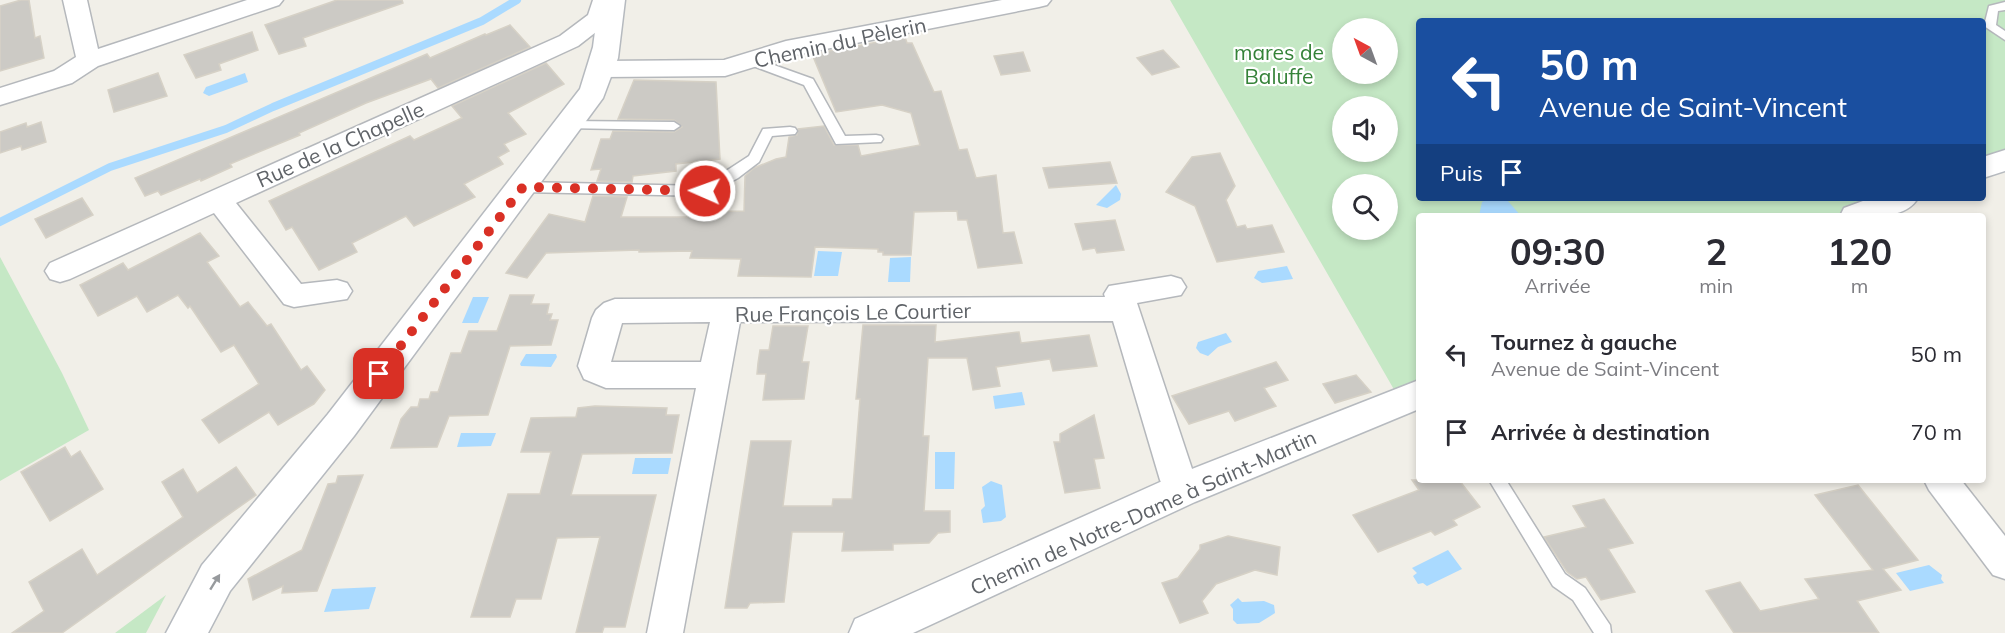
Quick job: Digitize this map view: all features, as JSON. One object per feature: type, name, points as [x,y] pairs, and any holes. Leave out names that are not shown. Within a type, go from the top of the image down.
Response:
[{"type":"street","points":[[75,0],[89,60]]},
{"type":"street","points":[[0,97],[63,77],[89,60],[271,0]]},
{"type":"street","name":"Rue de la Chapelle","points":[[60,271],[569,41],[590,27],[601,16],[605,0]]},
{"type":"street","points":[[186,633],[216,578],[340,424],[523,187],[568,125],[598,80],[609,35],[612,0]]},
{"type":"street","name":"Chemin du Pèlerin","points":[[598,80],[726,68],[786,49],[1039,0]]},
{"type":"street","points":[[569,41],[587,44],[596,53],[598,80]]},
{"type":"street","points":[[1986,167],[2005,160]]},
{"type":"street","points":[[218,199],[294,296],[337,291]]},
{"type":"street","points":[[1863,213],[1895,201]]},
{"type":"street","points":[[1171,287],[1119,294],[1182,490]]},
{"type":"street","name":"Rue François Le Courtier","points":[[665,633],[727,310],[1124,309]]},
{"type":"street","points":[[715,375],[606,375],[595,370],[594,366],[607,318],[615,311],[727,310]]},
{"type":"street","name":"Chemin de Notre-Dame à Saint-Martin","points":[[875,632],[1182,490],[1416,395]]},
{"type":"street","points":[[1943,483],[2005,563]]},
{"type":"lane","points":[[2005,6],[1993,9],[1990,26],[2005,36]]},
{"type":"lane","points":[[749,60],[809,82],[841,141],[876,139]]},
{"type":"lane","points":[[568,125],[674,126]]},
{"type":"lane","points":[[523,187],[705,191],[733,175],[754,159],[768,132],[790,131]]},
{"type":"lane","points":[[1499,483],[1559,580],[1580,594],[1603,631]]},
{"type":"green space","name":"mares de Baluffe","points":[[1170,0],[2005,0],[2005,152],[1986,160],[1986,18],[1416,18],[1416,201],[1882,201],[1852,213],[1416,213],[1416,385],[1396,393]]},
{"type":"green space","points":[[0,257],[62,373],[89,430],[0,481]]},
{"type":"green space","points":[[166,595],[146,633],[115,633]]},
{"type":"water","points":[[245,73],[248,82],[209,96],[203,93],[206,87]]},
{"type":"water","points":[[1116,185],[1121,194],[1120,200],[1107,208],[1096,205]]},
{"type":"water","points":[[1508,201],[1518,213],[1480,213],[1482,202]]},
{"type":"water","points":[[818,251],[842,252],[838,276],[814,276]]},
{"type":"water","points":[[911,257],[910,282],[888,282],[890,258]]},
{"type":"water","points":[[1287,266],[1293,279],[1262,283],[1254,278],[1258,271]]},
{"type":"water","points":[[473,297],[489,297],[478,323],[462,323]]},
{"type":"water","points":[[1226,333],[1232,342],[1218,347],[1208,356],[1200,353],[1196,348],[1198,342]]},
{"type":"water","points":[[526,354],[556,354],[557,357],[551,367],[521,366]]},
{"type":"water","points":[[1022,392],[1025,405],[995,409],[993,396]]},
{"type":"water","points":[[461,433],[496,433],[491,446],[457,447]]},
{"type":"water","points":[[935,452],[955,452],[954,489],[935,489]]},
{"type":"water","points":[[635,458],[671,458],[668,474],[632,474]]},
{"type":"water","points":[[991,481],[1002,485],[1006,517],[1001,521],[983,523],[981,510],[985,506],[982,487]]},
{"type":"water","points":[[1448,550],[1462,569],[1427,586],[1423,583],[1418,584],[1413,576],[1417,573],[1412,568]]},
{"type":"water","points":[[1929,565],[1942,575],[1941,579],[1944,583],[1910,591],[1896,573]]},
{"type":"water","points":[[376,587],[369,609],[324,612],[332,589]]},
{"type":"water","points":[[1238,598],[1242,602],[1264,601],[1274,605],[1275,613],[1259,623],[1237,624],[1233,620],[1233,609],[1230,605]]},
{"type":"building","points":[[29,0],[35,38],[40,36],[44,58],[0,71],[0,6]]},
{"type":"building","points":[[337,0],[402,0],[403,3],[303,38],[306,46],[279,54],[265,25]]},
{"type":"building","points":[[510,25],[530,47],[438,88],[431,79],[366,103],[299,133],[300,135],[230,164],[232,167],[201,181],[200,179],[161,195],[158,191],[145,196],[135,178],[427,54],[430,58]]},
{"type":"building","points":[[252,32],[258,50],[219,64],[221,70],[196,78],[184,55]]},
{"type":"building","points":[[905,37],[907,43],[912,43],[934,92],[941,91],[959,150],[967,149],[976,178],[996,175],[1003,233],[1014,232],[1022,263],[978,268],[967,220],[958,220],[957,211],[914,212],[911,255],[883,255],[883,252],[878,252],[878,249],[815,247],[811,277],[738,276],[741,259],[690,258],[692,251],[639,252],[639,250],[546,253],[527,278],[506,273],[549,214],[585,222],[593,196],[627,197],[621,217],[687,217],[688,212],[744,211],[745,176],[754,168],[786,157],[789,137],[797,135],[798,129],[824,126],[834,145],[858,145],[861,156],[920,145],[911,113],[882,105],[836,112],[812,54]]},
{"type":"building","points":[[1163,50],[1179,67],[1152,75],[1137,58]]},
{"type":"building","points":[[1023,52],[1030,71],[1001,75],[994,56]]},
{"type":"building","points":[[546,63],[564,84],[508,113],[526,134],[504,144],[509,151],[498,157],[503,164],[464,184],[475,197],[414,226],[406,216],[352,243],[357,252],[319,270],[292,227],[286,230],[269,201],[410,136],[414,140],[462,118],[452,106]]},
{"type":"building","points":[[158,73],[167,96],[114,112],[108,90]]},
{"type":"building","points":[[634,80],[716,82],[720,159],[676,164],[676,171],[633,176],[632,182],[597,181],[601,169],[591,170],[601,139],[610,139],[613,131],[674,132],[682,127],[674,120],[618,119]]},
{"type":"building","points":[[41,122],[46,142],[22,150],[21,146],[0,153],[0,132],[26,123],[27,127]]},
{"type":"building","points":[[1220,153],[1235,186],[1226,200],[1237,227],[1245,225],[1247,229],[1272,225],[1284,252],[1217,262],[1195,206],[1166,192],[1192,157]]},
{"type":"building","points":[[1110,162],[1117,183],[1049,188],[1043,168]]},
{"type":"building","points":[[82,198],[93,215],[46,238],[35,219]]},
{"type":"building","points":[[1115,220],[1124,250],[1097,253],[1095,248],[1083,250],[1075,224]]},
{"type":"building","points":[[200,233],[219,256],[207,262],[240,307],[248,302],[267,326],[271,324],[301,370],[307,366],[325,390],[314,404],[278,425],[269,412],[219,443],[202,420],[259,384],[234,345],[221,352],[190,306],[188,308],[178,295],[147,312],[137,296],[98,316],[80,285],[123,263],[128,270]]},
{"type":"building","points":[[510,295],[534,295],[531,304],[549,304],[547,314],[552,314],[550,320],[558,320],[551,345],[510,346],[488,415],[449,416],[437,447],[391,448],[401,419],[411,407],[418,407],[420,399],[429,399],[431,392],[438,392],[451,353],[461,353],[469,331],[497,331]]},
{"type":"building","points":[[863,325],[936,325],[935,342],[1019,332],[1021,343],[1089,335],[1097,366],[1053,371],[1050,359],[996,367],[1000,386],[973,390],[967,358],[928,358],[923,436],[929,436],[924,511],[950,511],[950,532],[938,533],[929,543],[893,544],[893,550],[842,551],[844,532],[792,532],[784,602],[750,603],[747,608],[725,608],[751,441],[791,441],[783,506],[832,506],[833,499],[852,499],[860,399],[856,399]]},
{"type":"building","points":[[773,326],[808,326],[802,362],[809,362],[804,399],[763,400],[766,374],[757,374],[758,363],[760,350],[769,350]]},
{"type":"building","points":[[1276,362],[1288,380],[1264,388],[1276,406],[1235,421],[1229,411],[1189,424],[1172,396]]},
{"type":"building","points":[[1356,375],[1371,392],[1335,403],[1323,384]]},
{"type":"building","points":[[595,406],[667,408],[666,415],[679,415],[672,453],[582,454],[571,495],[656,495],[625,627],[604,627],[602,633],[576,633],[600,537],[557,538],[541,599],[516,599],[510,617],[471,617],[508,494],[540,494],[551,452],[521,452],[531,418],[576,417],[578,408]]},
{"type":"building","points":[[1094,415],[1104,458],[1094,459],[1100,488],[1065,493],[1054,442],[1060,442],[1060,434]]},
{"type":"building","points":[[65,447],[71,457],[80,451],[103,489],[50,521],[21,472]]},
{"type":"building","points":[[236,467],[256,495],[62,633],[12,633],[44,611],[29,582],[82,549],[97,575],[183,517],[162,482],[183,469],[197,493]]},
{"type":"building","points":[[363,475],[317,591],[282,593],[283,586],[253,600],[248,579],[302,550],[328,484],[336,483],[338,476]]},
{"type":"building","points":[[1412,480],[1416,480],[1416,483],[1461,483],[1480,507],[1453,520],[1457,525],[1435,535],[1431,531],[1378,552],[1353,515],[1419,490]]},
{"type":"building","points":[[1858,485],[1918,560],[1883,569],[1901,590],[1857,601],[1879,633],[1734,633],[1706,591],[1740,582],[1760,611],[1819,599],[1805,579],[1873,570],[1815,495]]},
{"type":"building","points":[[1604,499],[1633,543],[1608,549],[1635,592],[1601,600],[1586,577],[1577,579],[1567,572],[1544,537],[1586,527],[1573,506]]},
{"type":"building","points":[[1228,536],[1280,547],[1277,575],[1255,570],[1216,584],[1202,601],[1208,613],[1180,623],[1162,583],[1178,578],[1200,549],[1200,545]]},
{"type":"waterway","points":[[0,222],[110,167],[226,129],[273,107],[482,21],[517,0]]},
{"type":"route","points":[[379,374],[523,187],[705,191]]}]
